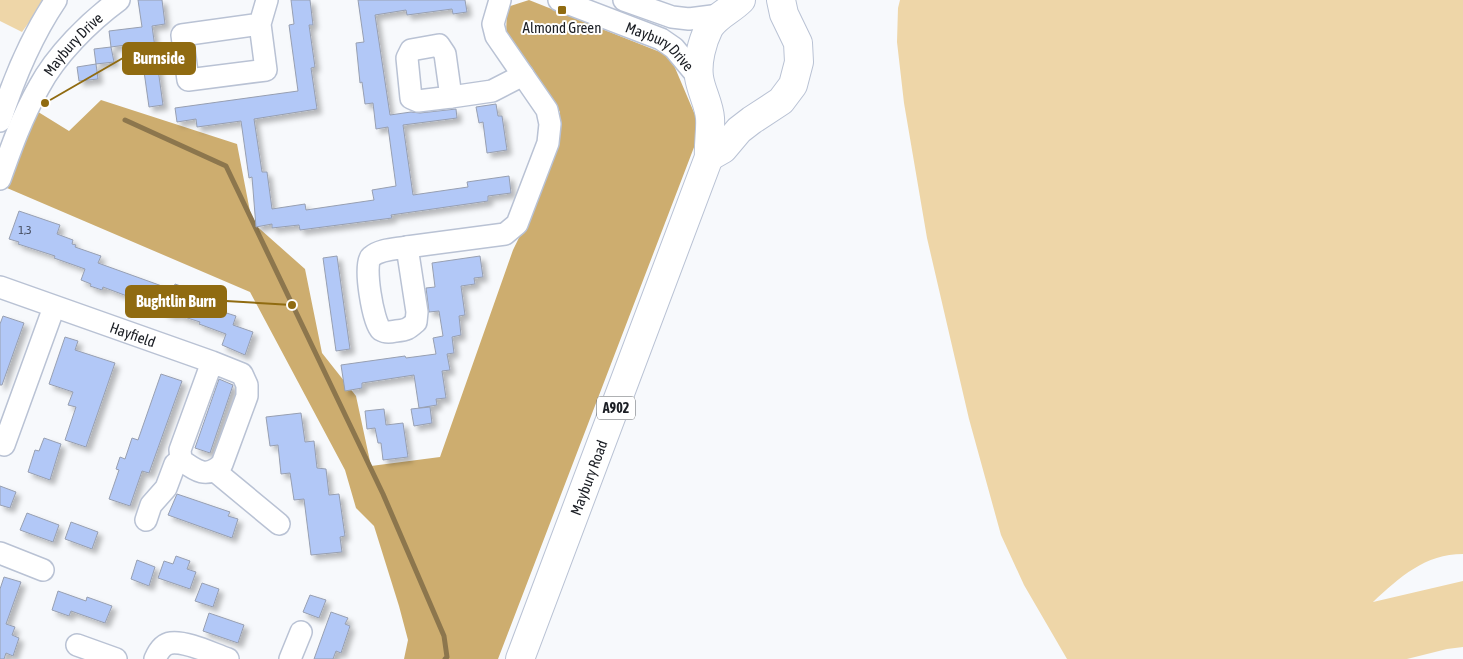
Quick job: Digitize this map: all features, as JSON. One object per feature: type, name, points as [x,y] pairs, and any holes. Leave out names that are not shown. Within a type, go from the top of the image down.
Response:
[{"type":"main road","points":[[709,157],[723,149],[739,130],[781,101],[793,84],[799,62],[798,43],[784,14],[781,0]]},
{"type":"main road","points":[[731,8],[752,6],[764,8],[777,15],[790,26]]},
{"type":"main road","name":"Maybury Road","points":[[520,659],[709,157],[710,120],[708,104],[701,84],[699,63],[709,28],[731,8]]},
{"type":"main road","points":[[701,84],[714,103],[728,112],[744,114],[766,110]]},
{"type":"street","name":"Maybury Drive","points":[[1,112],[18,70],[40,25],[56,0]]},
{"type":"street","name":"Maybury Drive","points":[[0,179],[16,136],[40,85],[74,41],[119,0]]},
{"type":"street","points":[[260,24],[267,0]]},
{"type":"street","points":[[407,247],[504,234],[517,224],[548,143],[550,124],[547,110],[496,36],[493,24],[500,0]]},
{"type":"street","name":"Maybury Drive","points":[[559,0],[662,39],[674,48],[701,84]]},
{"type":"street","name":"Maybury Drive","points":[[624,0],[672,17],[689,19],[731,8]]},
{"type":"street","points":[[451,97],[492,91],[523,76]]},
{"type":"street","name":"Hayfield","points":[[0,287],[242,374],[247,385],[247,396],[222,464],[215,472]]},
{"type":"street","points":[[4,446],[54,307]]},
{"type":"street","points":[[212,362],[180,450],[181,460],[190,467],[204,473],[215,472],[279,524]]},
{"type":"street","points":[[146,520],[152,505],[166,488],[175,464],[181,460]]},
{"type":"street","points":[[0,553],[43,570]]},
{"type":"street","points":[[290,659],[301,632]]},
{"type":"street","points":[[156,659],[160,650],[170,643],[184,644],[228,659]]},
{"type":"street","points":[[77,645],[116,659]]},
{"type":"shaded area","points":[[0,0],[45,0],[22,32],[0,21]]},
{"type":"shaded area","points":[[529,0],[670,56],[701,129],[498,659],[404,659],[408,640],[374,526],[356,508],[345,470],[250,292],[7,188],[35,110],[69,131],[101,100],[237,144],[252,222],[305,269],[322,353],[356,396],[371,466],[440,457],[513,250],[532,211],[558,144],[560,112],[506,36],[507,7]]},
{"type":"shaded area","points":[[900,0],[1463,0],[1463,554],[1449,555],[1425,563],[1403,576],[1373,602],[1463,581],[1463,647],[1407,659],[1067,659],[1024,585],[1001,535],[969,419],[927,238],[904,103],[897,42]]},
{"type":"building","points":[[138,0],[162,0],[165,24],[152,26],[163,105],[149,107],[140,43],[111,47],[109,31],[142,27]]},
{"type":"building","points":[[291,0],[310,0],[313,25],[309,25],[315,67],[311,68],[317,109],[254,119],[262,172],[267,172],[272,209],[305,204],[306,210],[374,200],[372,190],[396,186],[388,127],[376,129],[373,103],[365,104],[362,82],[360,83],[356,43],[364,42],[358,0],[465,0],[467,12],[453,14],[452,9],[407,15],[406,10],[375,15],[390,115],[456,109],[457,118],[403,125],[413,195],[468,187],[467,182],[509,176],[511,193],[488,196],[488,201],[391,215],[392,218],[300,230],[299,225],[272,228],[272,224],[256,227],[252,177],[249,178],[241,121],[197,127],[196,119],[177,122],[175,108],[298,91],[289,25],[294,24]]},
{"type":"building","points":[[111,47],[114,62],[96,64],[94,49]]},
{"type":"building","points":[[96,64],[98,79],[79,81],[77,67]]},
{"type":"building","points":[[496,104],[498,116],[502,116],[507,150],[487,153],[483,122],[479,123],[476,107]]},
{"type":"building","points":[[19,211],[60,225],[57,234],[73,240],[72,244],[76,245],[75,247],[101,256],[98,263],[173,290],[175,284],[206,295],[205,301],[219,306],[217,310],[236,316],[233,325],[253,332],[245,355],[222,345],[226,334],[199,324],[200,322],[175,314],[174,316],[163,312],[164,310],[126,298],[127,296],[103,287],[102,290],[90,286],[91,284],[81,280],[85,269],[9,239]]},
{"type":"building","points":[[337,256],[350,349],[336,351],[323,258]]},
{"type":"building","points":[[480,256],[483,277],[474,278],[475,284],[461,286],[465,315],[459,316],[461,335],[452,337],[454,353],[447,354],[450,370],[442,371],[446,398],[436,399],[437,405],[419,408],[414,375],[362,383],[362,388],[345,391],[341,365],[405,356],[406,358],[436,354],[433,338],[443,336],[439,311],[429,312],[426,288],[435,287],[432,263]]},
{"type":"building","points":[[3,316],[24,323],[2,385],[0,385],[0,324]]},
{"type":"building","points":[[65,337],[78,341],[75,350],[115,363],[86,447],[65,440],[76,407],[68,405],[73,392],[49,384]]},
{"type":"building","points":[[161,374],[182,381],[149,473],[142,471],[130,506],[109,499],[119,470],[116,469],[120,457],[125,459],[132,438],[138,440]]},
{"type":"building","points":[[219,379],[233,385],[210,453],[195,448]]},
{"type":"building","points":[[430,407],[432,423],[414,426],[411,409]]},
{"type":"building","points":[[384,409],[386,425],[403,423],[408,457],[383,460],[381,443],[378,443],[375,428],[367,429],[365,411]]},
{"type":"building","points":[[301,413],[305,442],[314,441],[317,468],[326,469],[329,495],[339,494],[345,536],[340,537],[342,552],[311,555],[304,499],[294,500],[290,473],[281,474],[278,445],[270,446],[266,417]]},
{"type":"building","points":[[44,438],[61,444],[50,480],[28,472],[35,450],[39,451]]},
{"type":"building","points":[[0,486],[16,492],[10,508],[0,505]]},
{"type":"building","points":[[177,494],[230,512],[228,516],[238,519],[232,538],[168,515]]},
{"type":"building","points":[[27,513],[59,525],[53,542],[20,530]]},
{"type":"building","points":[[71,522],[98,532],[92,549],[65,539]]},
{"type":"building","points":[[176,556],[190,561],[187,569],[196,572],[190,589],[158,578],[164,561],[173,564]]},
{"type":"building","points":[[137,560],[155,567],[149,586],[131,579]]},
{"type":"building","points":[[4,577],[21,582],[6,624],[15,627],[12,635],[19,638],[13,656],[6,653],[4,659],[0,659],[0,589]]},
{"type":"building","points":[[202,583],[219,589],[213,607],[195,601]]},
{"type":"building","points":[[58,591],[86,601],[87,597],[112,606],[105,623],[71,611],[69,616],[52,610]]},
{"type":"building","points":[[310,595],[326,600],[319,618],[303,612]]},
{"type":"building","points":[[331,612],[348,618],[345,624],[350,626],[341,653],[336,651],[333,659],[314,659]]},
{"type":"building","points":[[209,613],[244,625],[238,643],[203,631]]},
{"type":"waterway","points":[[125,120],[226,166],[383,494],[444,636],[447,657],[445,659]]},
{"type":"place","name":"Almond Green","points":[[562,10]]},
{"type":"place","name":"Burnside","points":[[45,103]]},
{"type":"place","name":"Bughtlin Burn","points":[[292,305]]}]
